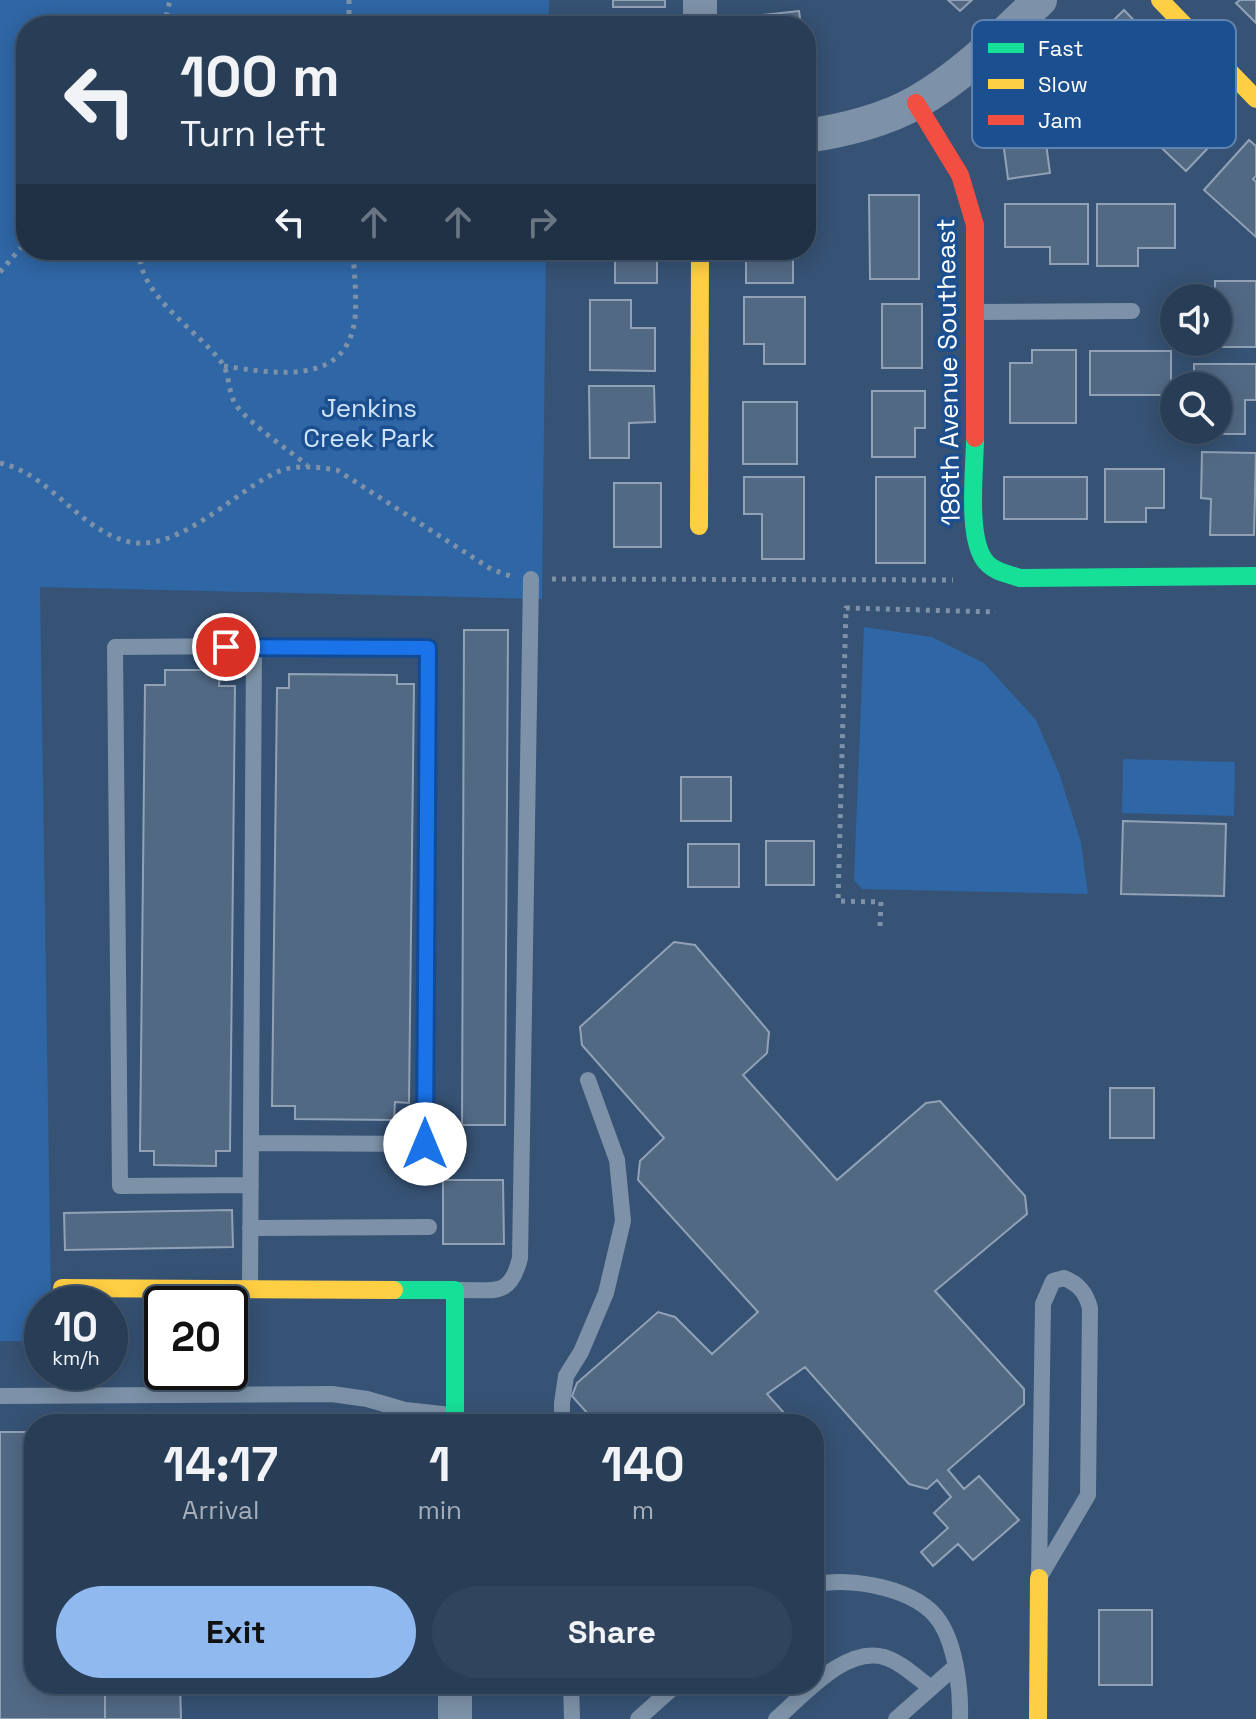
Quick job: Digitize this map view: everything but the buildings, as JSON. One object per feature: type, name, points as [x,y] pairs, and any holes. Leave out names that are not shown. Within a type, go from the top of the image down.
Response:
[{"type":"street","points":[[1018,20],[1040,0]]},
{"type":"street","points":[[1160,0],[1179,20]]},
{"type":"street","points":[[816,133],[881,117],[916,103],[972,62]]},
{"type":"street","points":[[1236,78],[1256,99]]},
{"type":"street","name":"186th Avenue Southeast","points":[[916,103],[959,170],[971,197],[975,225],[975,538],[982,559]]},
{"type":"street","points":[[699,526],[700,260]]},
{"type":"street","points":[[982,559],[995,570],[1020,578],[1256,576]]},
{"type":"street","points":[[128,1288],[455,1290],[455,1414]]},
{"type":"street","points":[[1038,1719],[1039,1578]]},
{"type":"street","points":[[455,1694],[455,1719]]},
{"type":"lane","points":[[975,312],[1132,311]]},
{"type":"lane","points":[[455,1290],[505,1288],[512,1282],[520,1258],[531,579]]},
{"type":"lane","points":[[250,1289],[254,646]]},
{"type":"lane","points":[[251,1143],[425,1144],[428,648],[115,647],[120,1186],[251,1185]]},
{"type":"lane","points":[[562,1414],[566,1376],[581,1352],[606,1293],[623,1221],[617,1160],[588,1080]]},
{"type":"lane","points":[[250,1228],[429,1227]]},
{"type":"lane","points":[[1064,1278],[1086,1295],[1090,1308],[1088,1495],[1039,1578],[1043,1304],[1053,1281],[1064,1278]]},
{"type":"lane","points":[[0,1396],[332,1394],[367,1399],[425,1414]]},
{"type":"lane","points":[[824,1584],[848,1581],[884,1587],[921,1605],[940,1622],[956,1666],[961,1691],[960,1719]]},
{"type":"lane","points":[[824,1678],[844,1661],[863,1655],[885,1657],[931,1688]]},
{"type":"lane","points":[[896,1719],[956,1666]]},
{"type":"lane","points":[[571,1694],[572,1719]]},
{"type":"lane","points":[[638,1719],[666,1694]]},
{"type":"lane","points":[[776,1719],[805,1694]]},
{"type":"path","points":[[0,272],[16,254]]},
{"type":"path","points":[[140,260],[146,282],[224,366],[229,391],[238,409],[308,466]]},
{"type":"path","points":[[224,366],[270,373],[304,373],[322,367],[345,348],[355,319],[353,260]]},
{"type":"path","points":[[0,463],[25,471],[106,532],[131,542],[154,541],[185,530],[278,472],[308,466],[337,470],[491,569],[504,575],[531,579],[943,581],[963,579],[982,559]]},
{"type":"path","points":[[880,926],[881,902],[838,901],[846,608],[1019,612],[1020,578]]},
{"type":"green space","name":"Jenkins Creek Park","points":[[0,0],[549,0],[549,16],[16,16],[16,260],[546,260],[542,599],[40,587],[51,1286],[24,1286],[24,1341],[0,1341]]},
{"type":"green space","points":[[864,627],[932,637],[984,663],[1036,720],[1059,773],[1081,842],[1088,894],[862,889],[854,880]]},
{"type":"green space","points":[[1123,759],[1235,762],[1234,816],[1122,813]]},
{"type":"traffic: fast","points":[[975,438],[973,503],[976,537],[986,562],[997,570],[1020,578],[1256,576]]},
{"type":"traffic: fast","points":[[394,1290],[455,1290],[455,1414]]},
{"type":"traffic: slow","points":[[1160,0],[1179,20]]},
{"type":"traffic: slow","points":[[1236,78],[1256,99]]},
{"type":"traffic: slow","points":[[699,526],[700,260]]},
{"type":"traffic: slow","points":[[128,1288],[394,1290]]},
{"type":"traffic: slow","points":[[1038,1719],[1039,1578]]},
{"type":"traffic: jam","points":[[916,103],[960,175],[975,225],[975,438]]},
{"type":"route","points":[[226,647],[428,648],[425,1144]]}]
